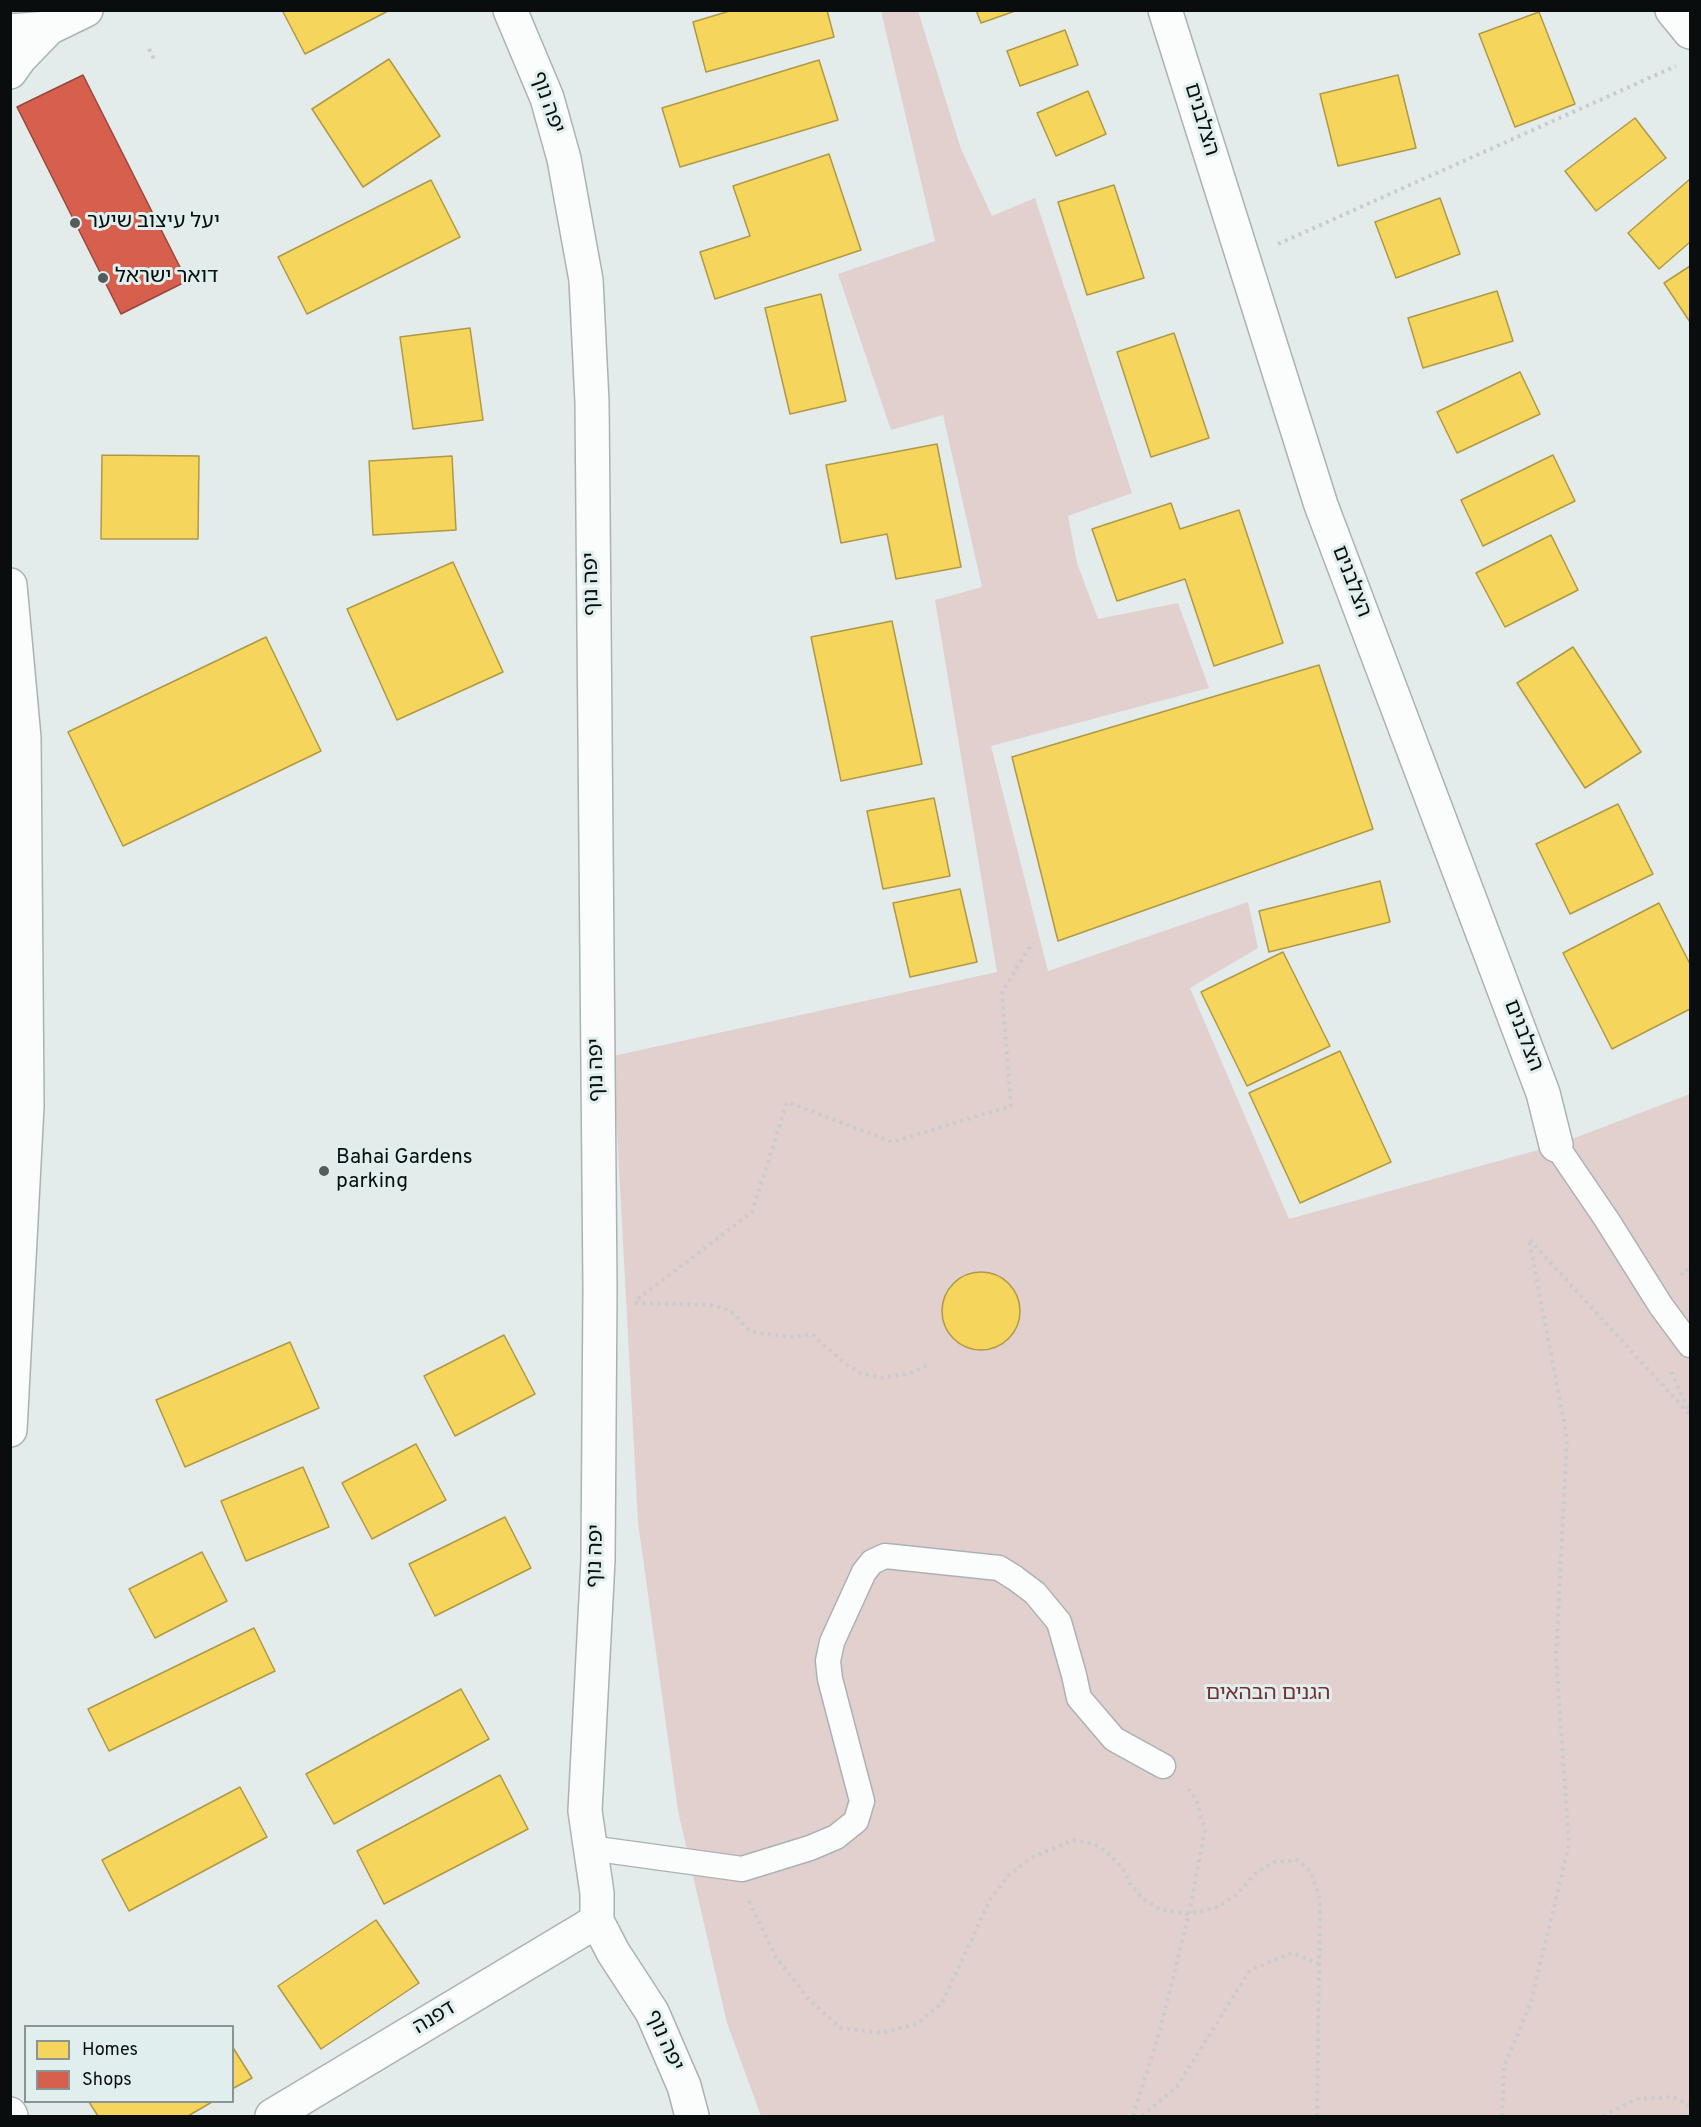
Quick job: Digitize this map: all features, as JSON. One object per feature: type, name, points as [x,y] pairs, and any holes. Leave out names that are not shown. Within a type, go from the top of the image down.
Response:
[{"type":"street","points":[[10,72],[20,58],[50,28],[86,10]]},
{"type":"street","name":"יפה נוף","points":[[510,10],[547,98],[564,159],[586,280],[592,402],[600,1289],[598,1560],[585,1811],[597,1893],[597,1921],[613,1952],[652,2012],[684,2086],[692,2116]]},
{"type":"street","name":"הצלבנים","points":[[1165,10],[1321,505],[1543,1093],[1556,1145]]},
{"type":"street","points":[[1672,10],[1690,32]]},
{"type":"street","points":[[10,31],[50,28]]},
{"type":"street","points":[[10,585],[24,738],[27,1106],[10,1430]]},
{"type":"street","name":"דפנה","points":[[273,2116],[597,1921]]},
{"type":"lane","points":[[1556,1145],[1661,1306],[1690,1345]]},
{"type":"lane","points":[[590,1848],[742,1869],[810,1848],[836,1837],[856,1821],[862,1801],[830,1679],[828,1661],[832,1642],[864,1572],[872,1562],[885,1556],[999,1568],[1035,1593],[1059,1622],[1079,1698],[1114,1739],[1163,1766]]},
{"type":"path","points":[[149,49],[154,59]]},
{"type":"path","points":[[1244,260],[1680,64]]},
{"type":"path","points":[[932,1364],[910,1373],[880,1378],[861,1373],[844,1363],[812,1334],[793,1337],[757,1333],[749,1330],[733,1313],[724,1308],[709,1305],[633,1302],[752,1212],[787,1101],[892,1142],[1011,1106],[1002,992],[1030,946]]},
{"type":"path","points":[[1502,2116],[1504,2067],[1531,2002],[1569,1845],[1556,1657],[1567,1438],[1529,1239],[1690,1415]]},
{"type":"path","points":[[1133,2116],[1160,2030],[1189,1914],[1205,1830],[1196,1799],[1185,1785],[1163,1766]]},
{"type":"path","points":[[723,1867],[732,1882],[748,1900],[776,1956],[809,2000],[841,2028],[881,2033],[917,2024],[942,2002],[991,1898],[1009,1875],[1031,1857],[1073,1840],[1094,1844],[1108,1853],[1123,1868],[1130,1884],[1142,1898],[1161,1910],[1189,1914],[1218,1907],[1237,1894],[1257,1872],[1274,1862],[1298,1860],[1311,1872],[1320,1900],[1317,2116]]},
{"type":"path","points":[[1142,2116],[1177,2087],[1250,1970],[1292,1953],[1318,1963]]},
{"type":"path","points":[[1603,2116],[1637,2099],[1673,2097],[1690,2105]]},
{"type":"green space","name":"הגנים הבהאים","points":[[881,11],[918,11],[961,149],[992,216],[1035,198],[1132,493],[1068,516],[1077,563],[1098,619],[1178,603],[1209,688],[991,746],[1048,971],[1248,902],[1258,948],[1190,988],[1289,1219],[1556,1145],[1690,1094],[1690,2116],[761,2116],[727,2023],[678,1811],[638,1522],[613,1056],[997,972],[935,600],[982,587],[943,415],[891,430],[838,274],[935,241]]},
{"type":"building: Homes","points":[[282,10],[390,10],[305,54]]},
{"type":"building: Homes","points":[[733,10],[827,10],[834,37],[706,72],[693,22]]},
{"type":"building: Homes","points":[[976,10],[1018,10],[981,23]]},
{"type":"building: Homes","points":[[1539,12],[1575,104],[1515,127],[1479,34]]},
{"type":"building: Homes","points":[[1065,30],[1078,65],[1020,86],[1007,51]]},
{"type":"building: Homes","points":[[389,59],[440,136],[363,187],[312,109]]},
{"type":"building: Homes","points":[[819,60],[838,120],[680,167],[662,108]]},
{"type":"building: Homes","points":[[1398,75],[1416,148],[1338,166],[1320,94]]},
{"type":"building: Homes","points":[[1088,91],[1106,134],[1056,156],[1037,113]]},
{"type":"building: Homes","points":[[1635,118],[1666,158],[1596,211],[1565,171]]},
{"type":"building: Homes","points":[[829,154],[861,250],[715,299],[700,252],[750,236],[733,186]]},
{"type":"building: Homes","points":[[1690,179],[1690,242],[1659,269],[1628,233]]},
{"type":"building: Homes","points":[[431,180],[460,237],[307,314],[278,257]]},
{"type":"building: Homes","points":[[1114,185],[1144,278],[1087,295],[1058,202]]},
{"type":"building: Homes","points":[[1440,198],[1460,254],[1396,278],[1375,222]]},
{"type":"building: Homes","points":[[1690,266],[1690,322],[1664,283]]},
{"type":"building: Homes","points":[[1497,291],[1513,341],[1423,368],[1408,318]]},
{"type":"building: Homes","points":[[821,294],[846,401],[790,414],[765,308]]},
{"type":"building: Homes","points":[[470,328],[483,420],[413,429],[400,337]]},
{"type":"building: Homes","points":[[1174,333],[1209,438],[1151,457],[1117,352]]},
{"type":"building: Homes","points":[[1520,372],[1540,414],[1457,453],[1437,412]]},
{"type":"building: Homes","points":[[937,444],[961,567],[896,579],[887,534],[841,543],[826,465]]},
{"type":"building: Homes","points":[[102,455],[199,456],[198,539],[101,539]]},
{"type":"building: Homes","points":[[1553,455],[1575,501],[1483,546],[1461,500]]},
{"type":"building: Homes","points":[[452,456],[456,530],[373,535],[369,461]]},
{"type":"building: Homes","points":[[1171,503],[1180,529],[1239,510],[1283,643],[1214,666],[1185,579],[1117,601],[1092,529]]},
{"type":"building: Homes","points":[[1551,535],[1578,590],[1505,627],[1476,573]]},
{"type":"building: Homes","points":[[453,562],[503,672],[397,720],[347,609]]},
{"type":"building: Homes","points":[[892,621],[922,764],[841,781],[811,637]]},
{"type":"building: Homes","points":[[266,637],[321,751],[123,846],[68,732]]},
{"type":"building: Homes","points":[[1573,647],[1641,752],[1585,788],[1517,683]]},
{"type":"building: Homes","points":[[1319,665],[1373,829],[1058,941],[1012,757]]},
{"type":"building: Homes","points":[[934,798],[950,876],[883,889],[867,811]]},
{"type":"building: Homes","points":[[1618,804],[1653,874],[1570,914],[1536,844]]},
{"type":"building: Homes","points":[[1380,881],[1390,922],[1269,952],[1259,911]]},
{"type":"building: Homes","points":[[960,889],[977,962],[910,977],[893,903]]},
{"type":"building: Homes","points":[[1659,903],[1690,964],[1690,1009],[1612,1049],[1563,953]]},
{"type":"building: Homes","points":[[1283,952],[1330,1046],[1247,1086],[1201,992]]},
{"type":"building: Homes","points":[[1340,1051],[1391,1162],[1300,1203],[1249,1093]]},
{"type":"building: Homes","points":[[981,1272],[996,1275],[1013,1289],[1020,1311],[1017,1326],[1003,1343],[981,1350],[966,1347],[949,1333],[942,1311],[945,1296],[959,1279]]},
{"type":"building: Homes","points":[[504,1335],[535,1394],[455,1436],[424,1376]]},
{"type":"building: Homes","points":[[290,1342],[319,1408],[185,1467],[156,1400]]},
{"type":"building: Homes","points":[[416,1444],[446,1500],[372,1539],[342,1483]]},
{"type":"building: Homes","points":[[303,1467],[329,1527],[246,1561],[221,1501]]},
{"type":"building: Homes","points":[[505,1517],[531,1568],[435,1616],[409,1564]]},
{"type":"building: Homes","points":[[202,1552],[227,1601],[155,1638],[129,1589]]},
{"type":"building: Homes","points":[[254,1628],[275,1671],[109,1751],[88,1709]]},
{"type":"building: Homes","points":[[461,1689],[489,1739],[334,1824],[306,1774]]},
{"type":"building: Homes","points":[[500,1775],[528,1829],[384,1904],[357,1851]]},
{"type":"building: Homes","points":[[240,1787],[267,1837],[129,1911],[102,1860]]},
{"type":"building: Homes","points":[[376,1920],[419,1983],[321,2049],[278,1986]]},
{"type":"building: Homes","points":[[234,2049],[252,2078],[234,2088]]},
{"type":"building: Homes","points":[[90,2103],[210,2103],[188,2116],[98,2116]]},
{"type":"building: Shops","points":[[83,75],[187,281],[121,314],[17,107]]},
{"type":"place","name":"יעל עיצוב שיער","points":[[75,223]]},
{"type":"place","name":"דואר ישראל","points":[[103,278]]},
{"type":"place","name":"Bahai Gardens parking","points":[[324,1171]]}]
